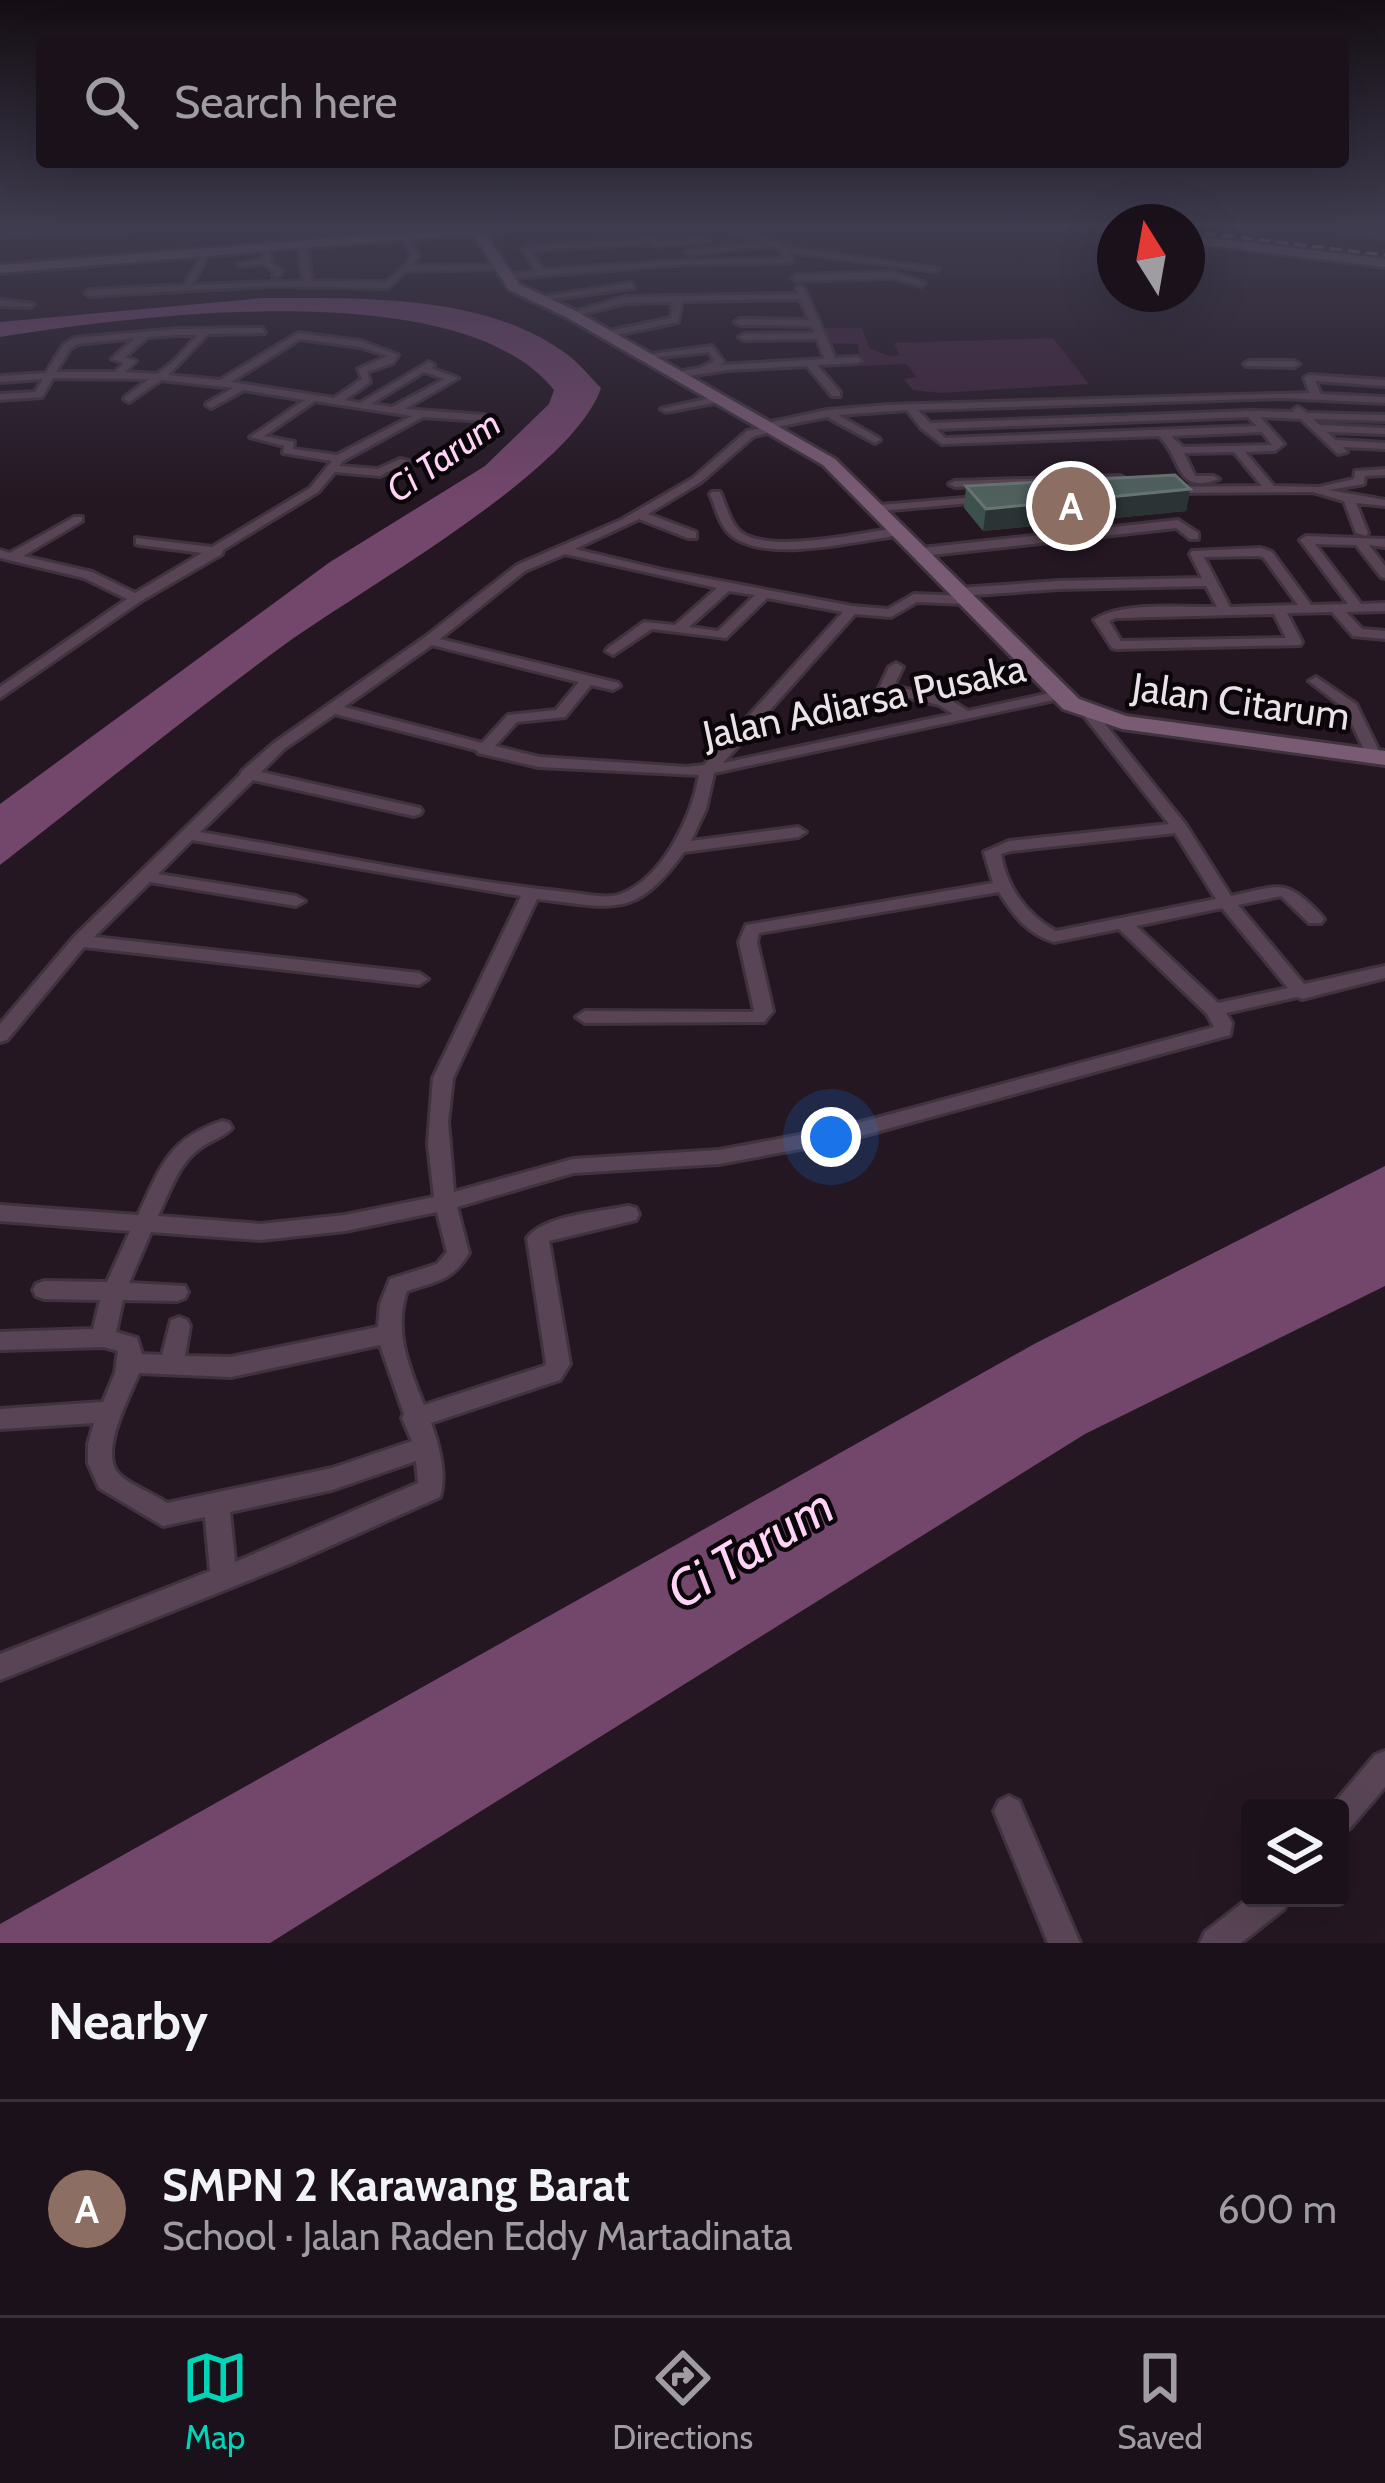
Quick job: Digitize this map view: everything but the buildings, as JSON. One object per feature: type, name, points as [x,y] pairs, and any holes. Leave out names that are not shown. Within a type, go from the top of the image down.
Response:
[{"type":"street","name":"Jalan Citarum","points":[[578,318],[829,462],[880,508],[1059,694],[1088,712],[1183,732],[1380,758]]},
{"type":"street","points":[[607,334],[675,318]]},
{"type":"street","points":[[738,318],[753,365]]},
{"type":"street","points":[[811,318],[831,361]]},
{"type":"street","points":[[740,322],[813,323]]},
{"type":"street","points":[[129,400],[161,377],[206,331]]},
{"type":"street","points":[[1,397],[36,396],[69,343],[146,334],[262,331]]},
{"type":"street","points":[[116,376],[130,361],[117,359],[146,334]]},
{"type":"street","points":[[222,383],[298,336],[361,344],[394,355],[390,361],[361,371],[367,380],[334,403]]},
{"type":"street","points":[[744,337],[819,336]]},
{"type":"street","points":[[642,356],[712,349],[719,362],[705,365],[707,370]]},
{"type":"street","points":[[30,376],[36,355]]},
{"type":"street","points":[[675,375],[857,360]]},
{"type":"street","points":[[808,362],[836,394]]},
{"type":"street","points":[[1249,364],[1293,362],[1310,378],[1316,395]]},
{"type":"street","points":[[362,406],[428,366],[453,378],[395,410]]},
{"type":"street","points":[[0,379],[161,377],[419,416],[484,418]]},
{"type":"street","points":[[1310,378],[1385,383]]},
{"type":"street","points":[[211,405],[242,387]]},
{"type":"street","points":[[1063,388],[1100,434]]},
{"type":"street","points":[[948,394],[959,406]]},
{"type":"street","points":[[1281,395],[1338,448],[1385,446]]},
{"type":"street","points":[[0,1036],[80,941],[247,774],[505,579],[638,515],[708,472],[751,433],[827,413],[910,408],[1281,395],[1385,400]]},
{"type":"street","points":[[1177,450],[1279,447],[1233,396]]},
{"type":"street","points":[[665,409],[719,399]]},
{"type":"street","points":[[311,400],[254,438],[290,444],[287,451],[380,473],[404,460]]},
{"type":"street","points":[[910,408],[945,443],[1265,429]]},
{"type":"street","points":[[925,426],[1300,412],[1385,418]]},
{"type":"street","points":[[827,413],[874,440]]},
{"type":"street","points":[[0,694],[136,598],[314,490],[335,463],[419,416]]},
{"type":"street","points":[[1180,417],[1193,432]]},
{"type":"street","points":[[1317,428],[1385,431]]},
{"type":"street","points":[[1162,433],[1177,450],[1190,479]]},
{"type":"street","points":[[1237,449],[1271,489]]},
{"type":"street","points":[[1234,479],[1145,485],[1314,488],[1360,482],[1359,472],[1383,472]]},
{"type":"street","points":[[880,508],[1124,485],[955,484]]},
{"type":"street","points":[[1314,488],[1348,500],[1385,502]]},
{"type":"street","points":[[716,494],[732,530],[749,540],[792,544],[902,531]]},
{"type":"street","points":[[1348,500],[1361,537],[1385,574]]},
{"type":"street","points":[[638,515],[692,535]]},
{"type":"street","points":[[6,555],[78,519]]},
{"type":"street","points":[[922,553],[1178,524],[1194,536]]},
{"type":"street","points":[[1358,608],[1306,540],[1361,537],[1385,543]]},
{"type":"street","points":[[140,541],[218,551]]},
{"type":"street","points":[[565,550],[662,574],[891,614],[914,598],[1210,582]]},
{"type":"street","points":[[1226,613],[1196,554],[1261,552],[1273,560],[1308,610]]},
{"type":"street","points":[[6,555],[88,575],[136,598]]},
{"type":"street","points":[[642,588],[662,574]]},
{"type":"street","points":[[678,629],[727,586]]},
{"type":"street","points":[[613,651],[649,626],[721,635],[765,593]]},
{"type":"street","points":[[1279,610],[1298,639],[1295,642],[1117,645],[1101,620],[1114,614],[1385,607]]},
{"type":"street","points":[[1336,609],[1358,633],[1385,635]]},
{"type":"street","points":[[189,835],[531,893],[619,902],[630,897],[679,848],[700,817],[707,771],[852,610]]},
{"type":"street","points":[[430,640],[613,686]]},
{"type":"street","points":[[896,667],[886,688],[944,702],[963,714]]},
{"type":"street","points":[[483,750],[513,718],[560,714],[588,680]]},
{"type":"street","points":[[1316,681],[1351,707],[1380,758]]},
{"type":"street","name":"Jalan Adiarsa Pusaka","points":[[330,708],[539,762],[707,771],[1059,694]]},
{"type":"street","points":[[1088,712],[1180,827],[1226,902],[1302,993]]},
{"type":"street","points":[[247,774],[414,812]]},
{"type":"street","points":[[1180,827],[1009,846],[992,852],[991,860],[1040,934],[1054,938],[1282,891],[1292,894],[1315,919]]},
{"type":"street","points":[[679,848],[799,832]]},
{"type":"street","points":[[148,877],[296,901]]},
{"type":"street","points":[[585,1017],[758,1018],[764,1011],[748,942],[752,929],[1006,886]]},
{"type":"street","points":[[0,1667],[224,1579],[430,1489],[426,1447],[392,1333],[390,1299],[398,1285],[454,1263],[458,1253],[443,1204],[436,1111],[443,1078],[531,893]]},
{"type":"street","points":[[0,1213],[261,1232],[345,1223],[443,1204],[573,1166],[719,1157],[904,1120],[1226,1028],[1214,1010],[1124,925]]},
{"type":"street","points":[[80,941],[419,979]]},
{"type":"street","points":[[1214,1010],[1385,972]]},
{"type":"street","points":[[104,1338],[102,1330],[115,1293],[176,1159],[193,1142],[222,1128]]},
{"type":"street","points":[[414,1418],[552,1373],[558,1364],[538,1238],[547,1231],[628,1214]]},
{"type":"street","points":[[44,1290],[177,1292]]},
{"type":"street","points":[[172,1362],[179,1326]]},
{"type":"street","points":[[130,1363],[231,1367],[392,1333]]},
{"type":"street","points":[[0,1340],[104,1338],[129,1346],[130,1363],[107,1412],[101,1448],[105,1478],[116,1488],[148,1499],[164,1514],[332,1479],[426,1447]]},
{"type":"street","points":[[0,1419],[107,1412]]},
{"type":"street","points":[[217,1506],[224,1579]]},
{"type":"street","points":[[1349,1809],[1381,1779]]},
{"type":"street","points":[[1009,1811],[1064,1943]]},
{"type":"street","points":[[1216,1943],[1262,1907]]},
{"type":"shaded area","points":[[816,328],[862,328],[869,348],[889,356],[900,355],[894,343],[1053,338],[1089,384],[941,393],[913,390],[904,379],[917,377],[906,364],[860,366],[858,344],[827,343]]},
{"type":"water","points":[[47,318],[156,318],[0,337],[0,322]]},
{"type":"water","points":[[383,318],[499,320],[535,335],[572,359],[601,388],[582,421],[509,491],[284,645],[0,865],[0,804],[330,562],[485,466],[549,404],[554,390],[509,353],[447,329]]},
{"type":"water","name":"Ci Tarum","points":[[1385,1166],[1385,1286],[1085,1434],[270,1943],[0,1943],[0,1924],[1036,1343]]},
{"type":"place","name":"SMPN 2 Karawang Barat","points":[[1071,506]]}]
